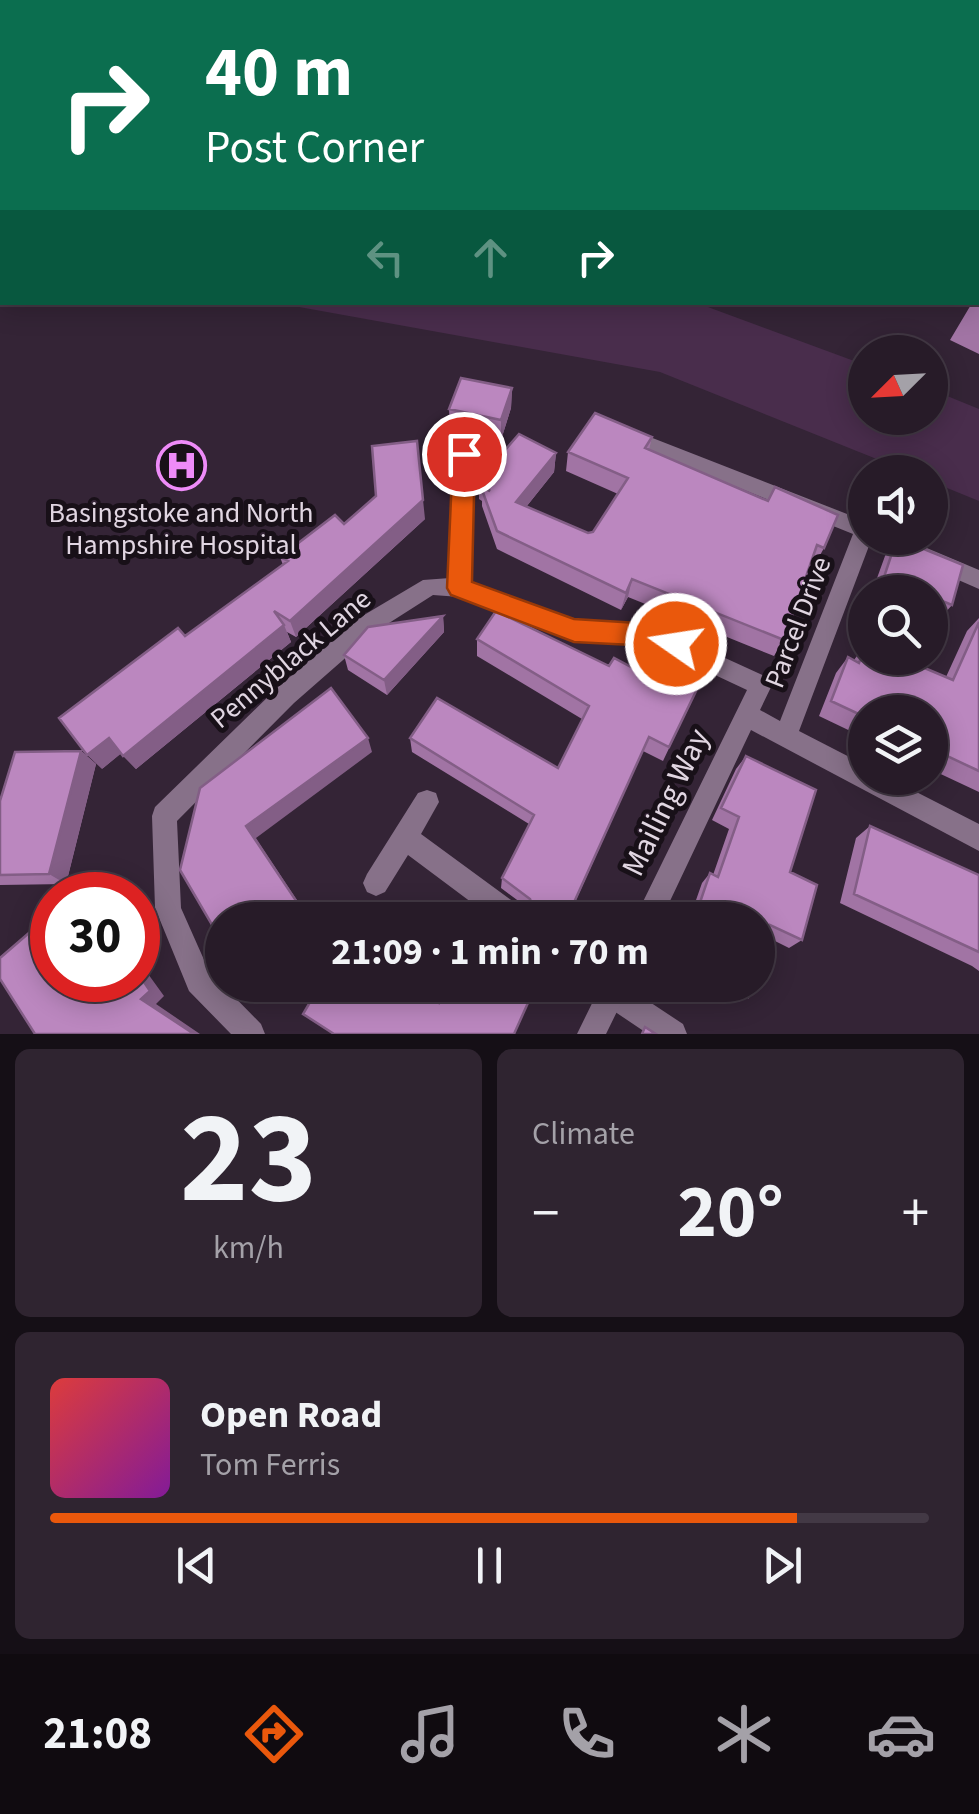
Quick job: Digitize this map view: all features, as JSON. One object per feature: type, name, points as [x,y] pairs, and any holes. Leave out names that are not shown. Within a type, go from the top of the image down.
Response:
[{"type":"street","name":"Parcel Drive","points":[[632,437],[848,522]]},
{"type":"street","points":[[460,588],[464,454],[488,446]]},
{"type":"street","name":"Parcel Drive","points":[[786,735],[855,555]]},
{"type":"street","points":[[922,555],[979,580]]},
{"type":"street","name":"Pennyblack Lane","points":[[250,1034],[199,981],[168,908],[164,816],[286,695],[368,625],[430,586],[460,588]]},
{"type":"street","name":"Mailing Way","points":[[460,588],[574,630],[654,635],[761,685],[656,902]]},
{"type":"street","name":"Mailing Way","points":[[746,715],[979,838]]},
{"type":"street","points":[[376,883],[427,802]]},
{"type":"street","points":[[406,837],[494,902]]},
{"type":"street","points":[[591,1034],[604,1002]]},
{"type":"street","points":[[629,1002],[674,1034]]},
{"type":"shaded area","points":[[288,305],[702,305],[848,359],[848,435],[948,435],[948,396],[979,409],[979,501],[948,488],[948,455],[867,455],[660,372]]},
{"type":"building","points":[[461,378],[512,388],[501,420],[449,409]]},
{"type":"building","points":[[595,413],[652,437],[645,448],[768,501],[775,487],[838,515],[824,548],[817,545],[784,640],[632,579],[626,593],[497,531],[481,487],[490,491],[479,480],[519,434],[556,453],[516,502],[593,532],[628,478],[568,452]]},
{"type":"building","points":[[417,441],[423,500],[290,621],[274,611],[284,625],[123,756],[109,738],[87,755],[59,718],[178,628],[185,636],[288,561],[280,557],[335,515],[344,524],[376,496],[372,446]]},
{"type":"building","points":[[891,555],[939,555],[963,565],[952,605],[948,603],[948,575],[885,575]]},
{"type":"building","points":[[496,611],[609,666],[614,658],[635,669],[640,660],[697,689],[669,747],[649,737],[574,902],[531,902],[502,878],[534,815],[410,738],[437,698],[558,768],[589,706],[477,639]]},
{"type":"building","points":[[443,616],[384,680],[344,655],[368,627]]},
{"type":"building","points":[[979,622],[979,771],[948,756],[948,695],[848,695],[848,709],[831,701],[848,657],[848,675],[941,675],[953,680]]},
{"type":"building","points":[[331,688],[368,738],[246,826],[297,902],[205,902],[205,913],[180,870],[200,788]]},
{"type":"building","points":[[81,751],[50,872],[0,875],[0,801],[15,752]]},
{"type":"building","points":[[746,756],[816,790],[790,872],[817,885],[802,940],[775,927],[775,902],[700,902],[710,873],[718,877],[739,817],[721,808]]},
{"type":"building","points":[[870,826],[979,875],[979,952],[854,894]]},
{"type":"building","points":[[30,932],[30,1002],[146,1002],[194,1034],[35,1034],[0,979],[0,958]]},
{"type":"building","points":[[310,1002],[528,1002],[514,1034],[334,1034],[303,1014]]},
{"type":"place","name":"Basingstoke and North Hampshire Hospital","points":[[181,465]]},
{"type":"route","points":[[464,454],[460,588],[574,630],[654,635],[676,644]]}]
